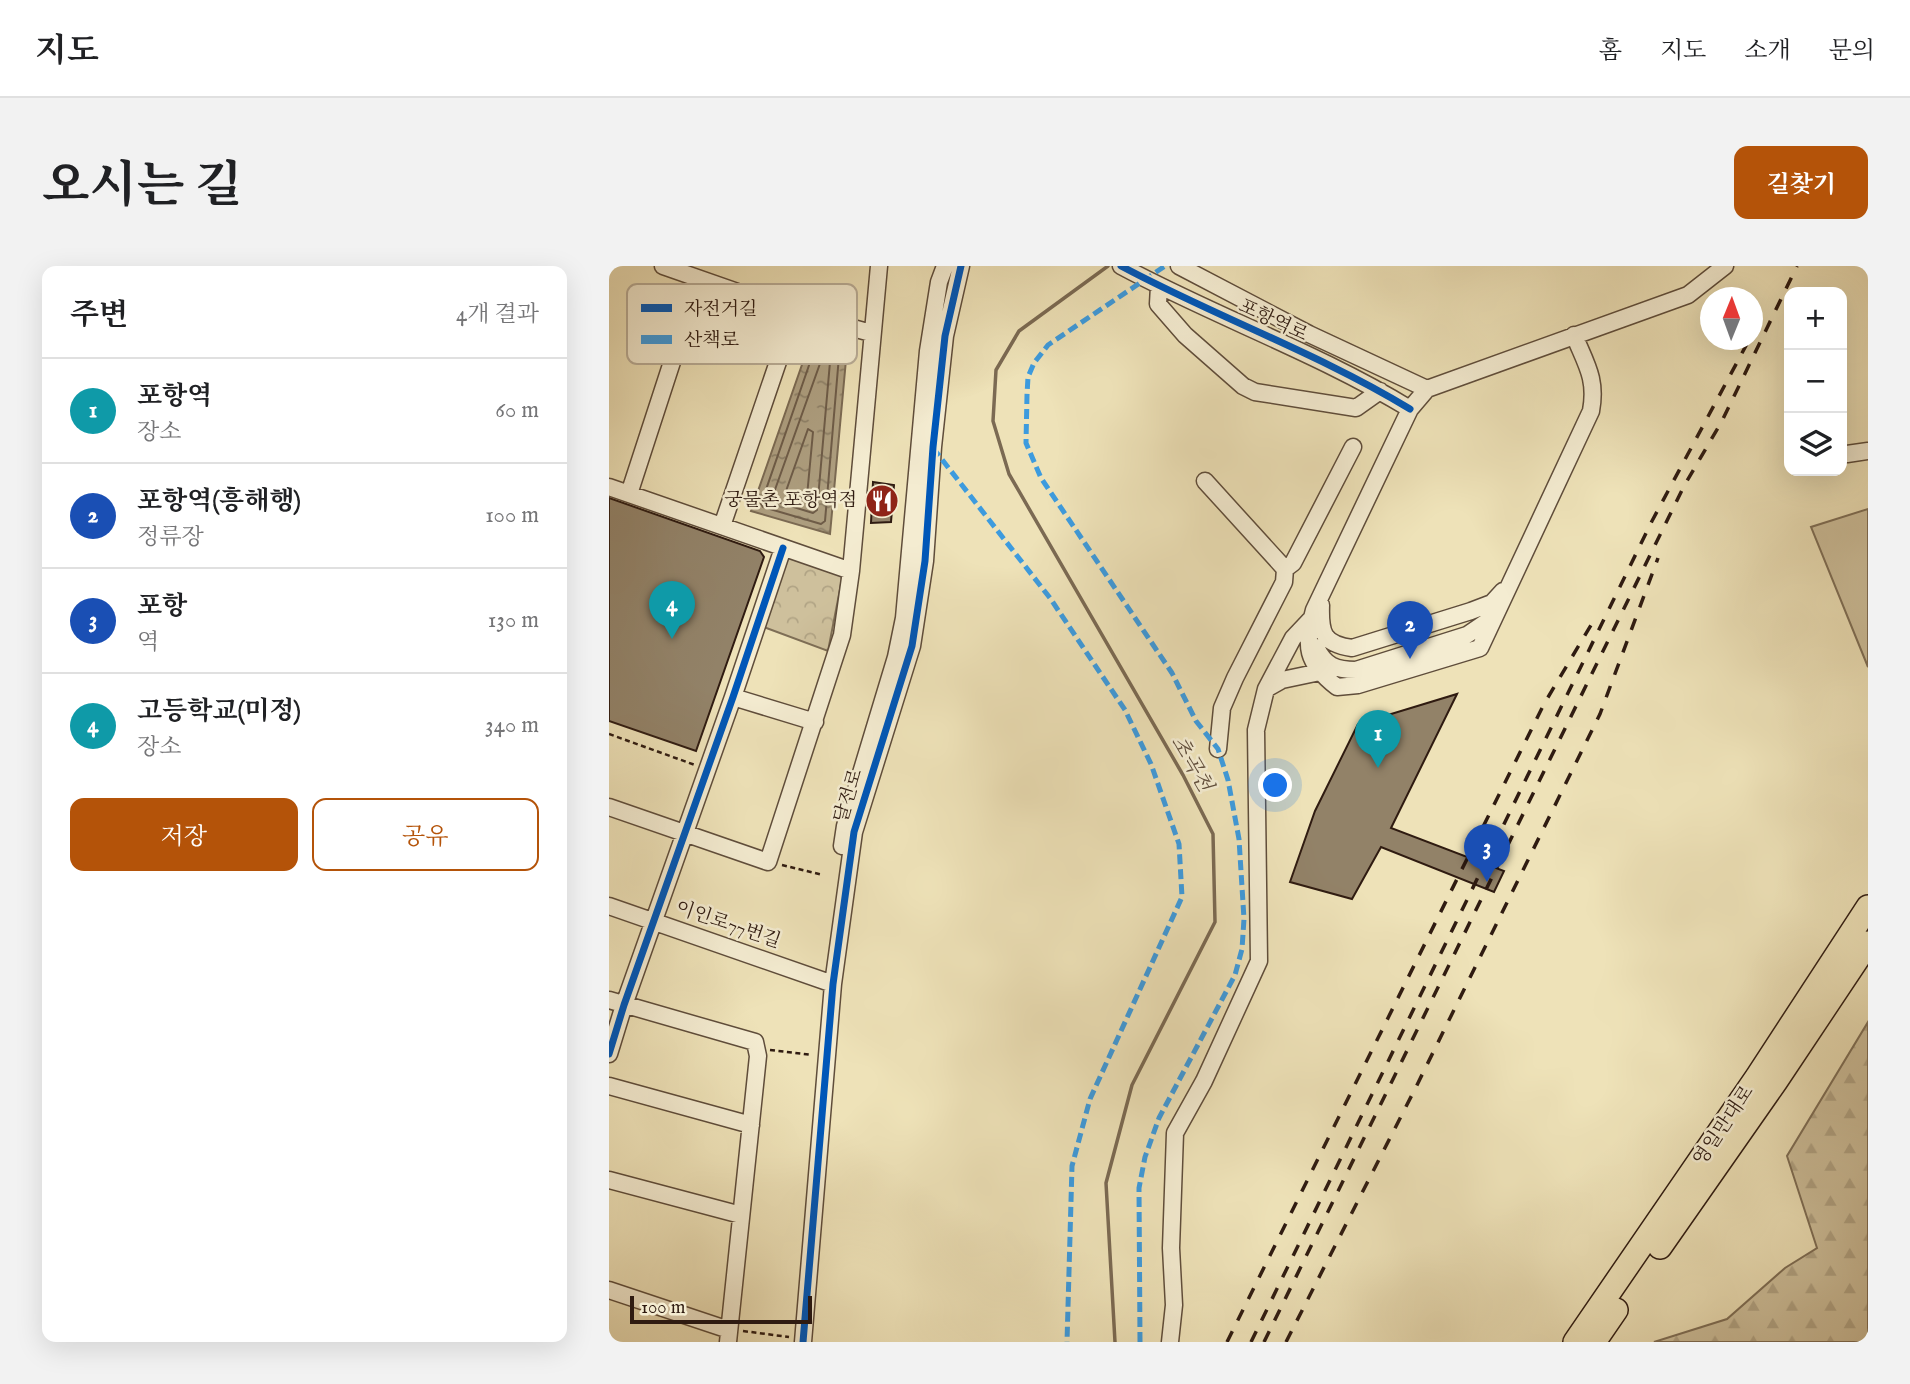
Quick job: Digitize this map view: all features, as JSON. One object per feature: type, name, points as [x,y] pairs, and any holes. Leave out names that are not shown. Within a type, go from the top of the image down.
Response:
[{"type":"highway","points":[[1865,924],[1868,901]]},
{"type":"highway","name":"영일만대로","points":[[1575,1342],[1865,924]]},
{"type":"highway","name":"영일만대로","points":[[1594,1342],[1776,1082],[1865,924]]},
{"type":"street","points":[[663,266],[714,284]]},
{"type":"street","points":[[609,807],[768,862],[842,635],[851,571],[879,266]]},
{"type":"street","name":"달전로","points":[[833,984],[828,964],[845,826],[896,657],[904,618],[928,351],[939,282],[945,266]]},
{"type":"street","name":"달전로","points":[[796,1340],[833,984],[854,832],[912,646],[925,561],[945,335],[961,266]]},
{"type":"street","name":"포항역로","points":[[1121,266],[1158,286],[1301,351],[1410,409]]},
{"type":"street","points":[[1574,335],[1595,391],[1591,411],[1480,648],[1358,685],[1337,687],[1320,672],[1309,653],[1307,636],[1311,621],[1321,593],[1410,409],[1427,389],[1574,335],[1688,295],[1725,266]]},
{"type":"street","name":"포항역로","points":[[1181,267],[1309,334],[1427,389]]},
{"type":"street","points":[[697,284],[699,279]]},
{"type":"street","points":[[1158,286],[1158,304],[1185,335],[1243,386],[1255,392],[1356,408],[1380,391]]},
{"type":"street","points":[[857,329],[871,333]]},
{"type":"street","points":[[629,494],[671,364]]},
{"type":"street","points":[[722,526],[777,364]]},
{"type":"street","points":[[1285,569],[1293,563],[1353,447]]},
{"type":"street","points":[[1847,454],[1868,451]]},
{"type":"street","points":[[1205,481],[1285,569],[1284,582],[1222,708],[1218,749]]},
{"type":"street","points":[[609,487],[851,571]]},
{"type":"street","points":[[609,1054],[616,1003],[653,921],[783,548]]},
{"type":"street","points":[[1321,593],[1320,624],[1326,638],[1335,645],[1352,648],[1492,603],[1509,584]]},
{"type":"street","points":[[1311,621],[1314,644],[1323,662],[1338,670],[1356,670],[1467,635],[1496,615]]},
{"type":"street","points":[[1170,1342],[1174,1305],[1171,1248],[1175,1133],[1203,1082],[1259,961],[1256,730],[1266,689],[1293,638],[1311,621]]},
{"type":"street","points":[[1266,689],[1282,680],[1320,672]]},
{"type":"street","points":[[733,697],[815,722]]},
{"type":"street","name":"이인로77번길","points":[[609,906],[833,984]]},
{"type":"street","points":[[609,1290],[729,1336],[758,1056],[755,1042],[616,1003]]},
{"type":"street","points":[[609,1086],[751,1125]]},
{"type":"street","points":[[609,1180],[741,1215]]},
{"type":"path","points":[[609,733],[698,766]]},
{"type":"path","points":[[768,862],[823,875]]},
{"type":"path","points":[[756,1048],[812,1055]]},
{"type":"path","points":[[729,1336],[796,1340]]},
{"type":"green space","points":[[1868,509],[1868,667],[1811,527]]},
{"type":"green space","points":[[792,554],[838,570],[842,579],[828,651],[761,626],[784,558]]},
{"type":"green space","points":[[1868,1022],[1868,1342],[1654,1342],[1727,1319],[1785,1268],[1817,1248],[1787,1156]]},
{"type":"water","points":[[802,364],[846,364],[830,534],[751,511]]},
{"type":"building","points":[[873,482],[894,485],[891,522],[871,523]]},
{"type":"building","points":[[609,498],[760,551],[764,557],[696,751],[609,721]]},
{"type":"building","points":[[1457,694],[1391,828],[1504,871],[1494,892],[1381,847],[1352,899],[1290,882],[1315,811],[1358,724]]},
{"type":"waterway","name":"초곡천","points":[[1108,266],[1019,331],[996,370],[993,421],[1009,474],[1183,775],[1213,834],[1215,922],[1132,1085],[1106,1183],[1115,1342]]},
{"type":"railway","points":[[1264,1342],[1684,486],[1722,421],[1797,266]]},
{"type":"railway","points":[[1251,1342],[1652,521],[1744,350]]},
{"type":"railway","points":[[1286,1342],[1416,1087],[1600,714],[1658,558]]},
{"type":"railway","points":[[1227,1342],[1544,704],[1594,620]]},
{"type":"marked path","points":[[1140,1342],[1139,1188],[1145,1157],[1159,1118],[1235,975],[1242,949],[1244,919],[1239,839],[1228,780],[1218,749],[1196,721],[1172,673],[1041,478],[1026,443],[1027,395],[1028,377],[1034,363],[1048,345],[1165,266]]},
{"type":"marked path","points":[[933,448],[1050,598],[1125,710],[1151,764],[1179,844],[1182,897],[1090,1099],[1072,1166],[1067,1342]]},
{"type":"cycle path","points":[[803,1342],[833,984],[854,832],[912,646],[925,561],[933,447],[945,336],[961,266]]},
{"type":"cycle path","points":[[1121,266],[1339,370],[1410,409]]},
{"type":"cycle path","points":[[609,1054],[783,548]]},
{"type":"place","name":"궁물촌 포항역점","points":[[882,501]]},
{"type":"place","name":"고등학교(미정)","points":[[672,639]]},
{"type":"place","name":"포항역(흥해행)","points":[[1410,659]]},
{"type":"place","name":"포항역","points":[[1378,768]]},
{"type":"place","name":"포항","points":[[1487,882]]}]
